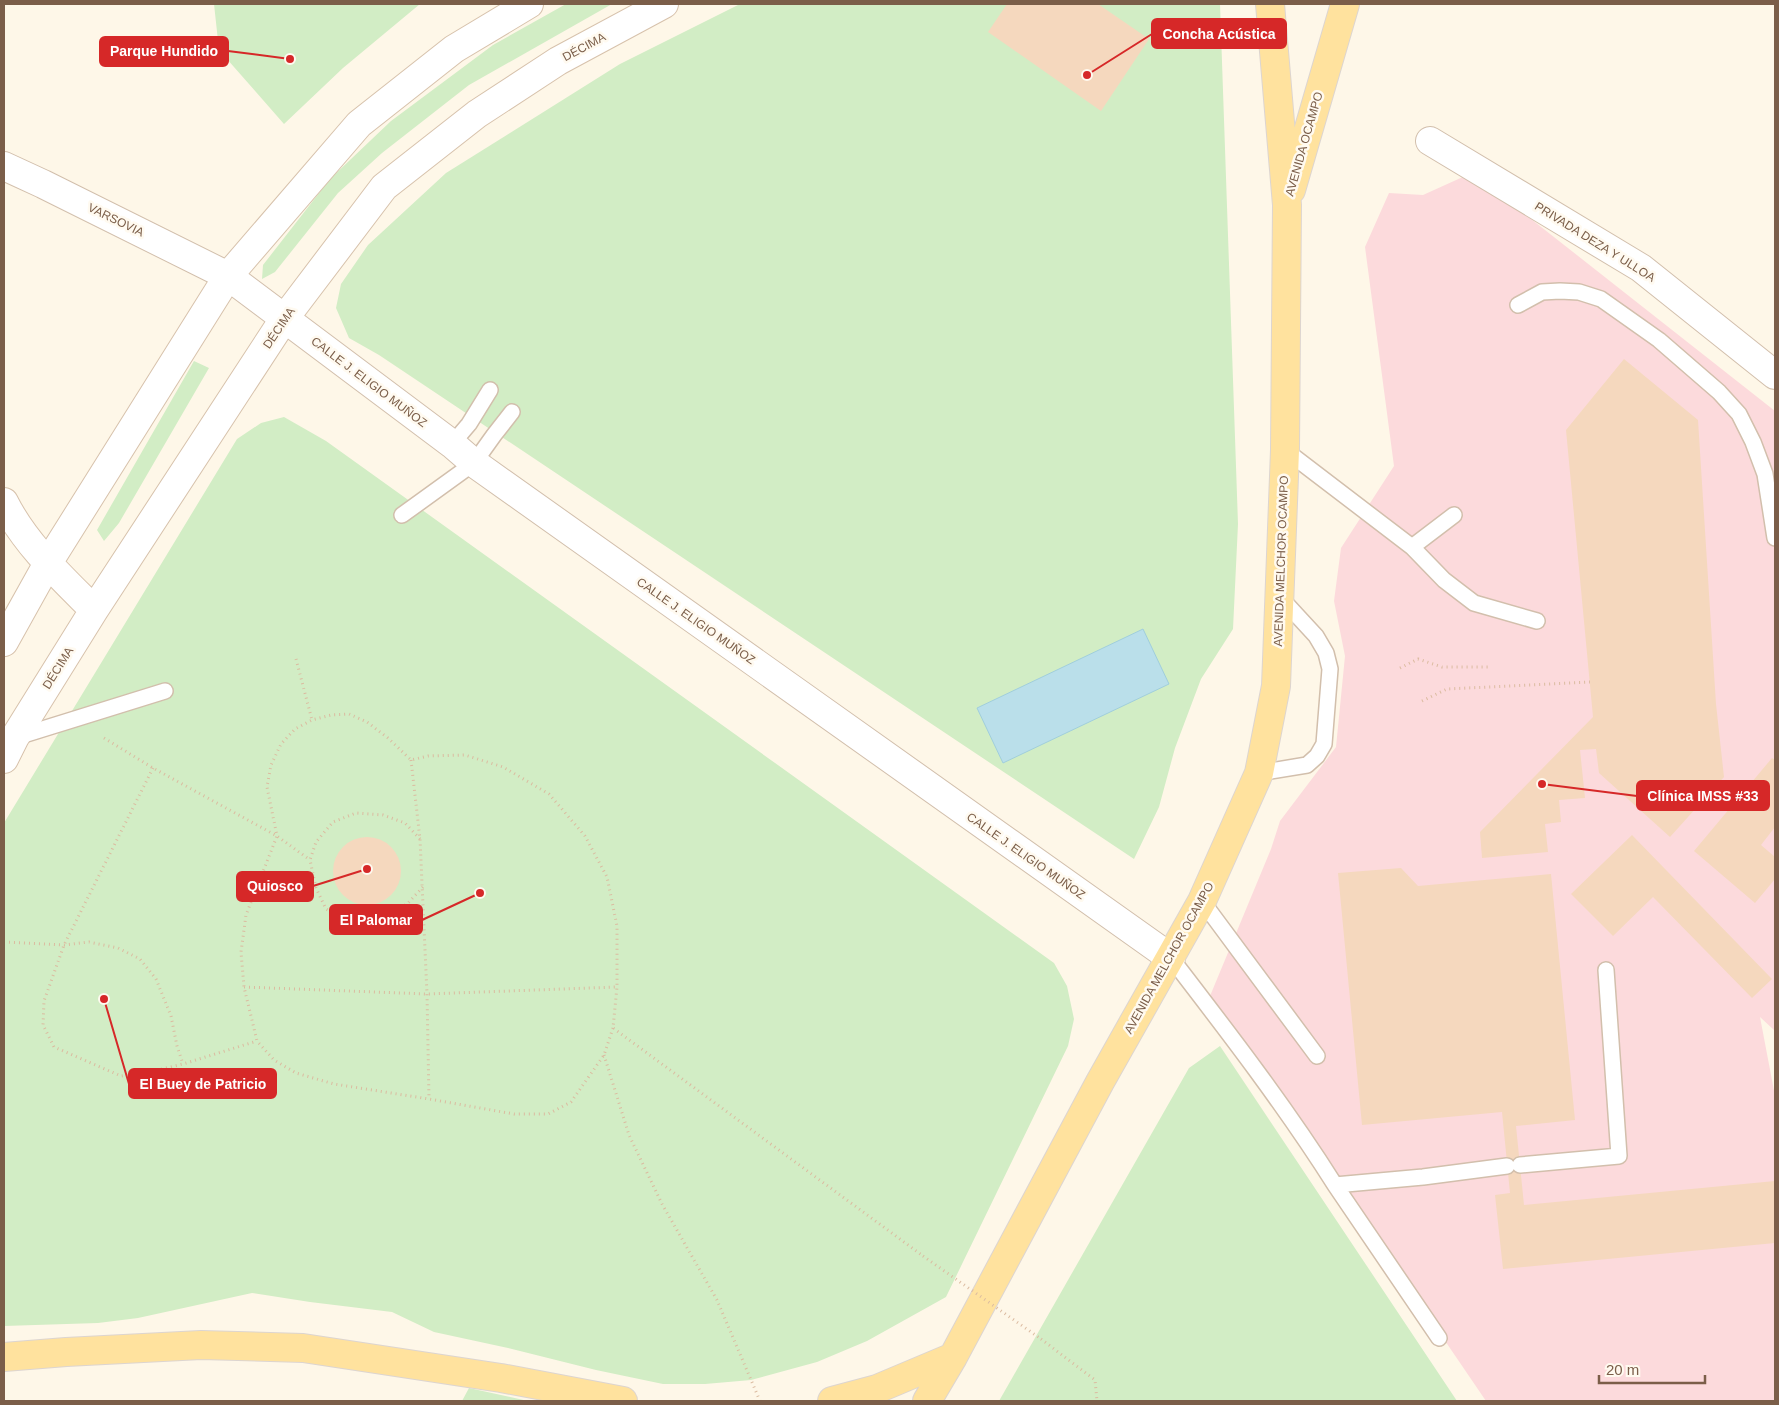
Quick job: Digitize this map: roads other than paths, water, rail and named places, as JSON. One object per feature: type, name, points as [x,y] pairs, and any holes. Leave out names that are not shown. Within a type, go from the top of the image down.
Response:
[{"type":"main road","name":"AVENIDA OCAMPO","points":[[1270,4],[1287,205]]},
{"type":"main road","name":"AVENIDA OCAMPO","points":[[1287,205],[1345,4]]},
{"type":"main road","name":"AVENIDA MELCHOR OCAMPO","points":[[927,1401],[953,1357],[1100,1082],[1202,901],[1259,773],[1276,686],[1285,450],[1287,205]]},
{"type":"main road","points":[[4,1357],[201,1345],[302,1348],[501,1378],[623,1401]]},
{"type":"main road","points":[[832,1401],[877,1389],[953,1357]]},
{"type":"street","points":[[4,642],[48,563],[228,276],[359,124],[454,49],[530,4]]},
{"type":"street","name":"DÉCIMA","points":[[10,748],[94,610],[284,319],[384,188],[477,114],[558,61],[664,4]]},
{"type":"street","name":"PRIVADA DEZA Y ULLOA","points":[[1430,141],[1641,268],[1775,375]]},
{"type":"street","name":"VARSOVIA","points":[[4,166],[228,276]]},
{"type":"street","name":"CALLE J. ELIGIO MUÑOZ","points":[[228,276],[452,444],[474,463],[1171,958]]},
{"type":"street","points":[[7,514],[48,563],[94,610]]},
{"type":"lane","points":[[1518,304],[1542,292],[1579,292],[1601,299],[1659,340],[1719,392],[1739,414],[1754,442],[1764,474],[1775,538]]},
{"type":"lane","points":[[452,444],[469,424],[490,390]]},
{"type":"lane","points":[[402,515],[474,463],[512,412]]},
{"type":"lane","points":[[1285,450],[1412,547],[1444,580],[1474,603],[1537,621]]},
{"type":"lane","points":[[1412,547],[1454,515]]},
{"type":"lane","points":[[1259,773],[1307,764],[1318,756],[1324,744],[1330,669],[1326,653],[1316,636],[1280,597]]},
{"type":"lane","points":[[10,748],[74,719],[165,691]]},
{"type":"lane","points":[[1202,901],[1317,1056]]},
{"type":"lane","points":[[1171,958],[1218,1018],[1304,1136],[1439,1338]]},
{"type":"lane","points":[[1336,1185],[1423,1177],[1514,1165],[1619,1156],[1606,970]]},
{"type":"water","points":[[1143,629],[1169,684],[1003,763],[977,708]]},
{"type":"place","name":"Parque Hundido","points":[[290,59]]},
{"type":"place","name":"Concha Acústica","points":[[1087,75]]},
{"type":"place","name":"Clínica IMSS #33","points":[[1542,784]]},
{"type":"place","name":"Quiosco","points":[[367,869]]},
{"type":"place","name":"El Palomar","points":[[480,893]]},
{"type":"place","name":"El Buey de Patricio","points":[[104,999]]}]
